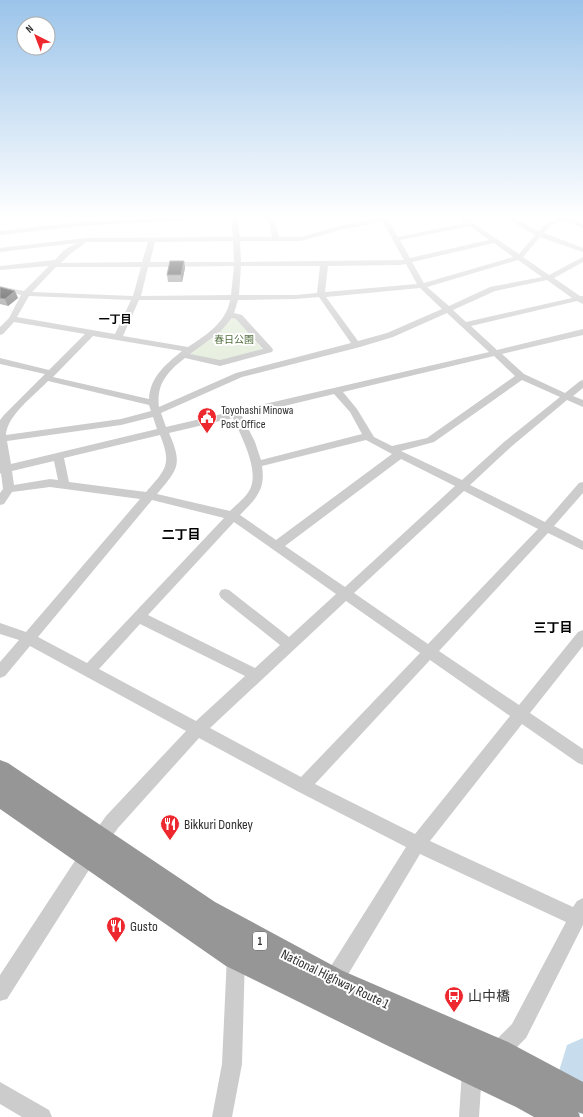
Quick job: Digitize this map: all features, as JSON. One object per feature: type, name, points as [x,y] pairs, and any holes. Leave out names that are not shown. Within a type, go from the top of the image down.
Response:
[{"type":"highway","name":"National Highway Route 1","points":[[0,771],[94,848],[236,956],[472,1071],[534,1085],[583,1099]]},
{"type":"highway","name":"National Highway Route 1","points":[[0,795],[333,981],[497,1053],[534,1085],[564,1117]]},
{"type":"street","points":[[0,332],[12,318],[26,294],[48,270]]},
{"type":"street","points":[[118,337],[136,298],[144,270]]},
{"type":"street","points":[[0,672],[151,496],[172,468],[173,459],[155,407],[153,393],[165,370],[218,328],[230,315],[235,297],[236,270]]},
{"type":"street","points":[[323,270],[321,295],[357,344]]},
{"type":"street","points":[[413,270],[422,286],[521,376],[583,404]]},
{"type":"street","points":[[0,288],[26,294],[136,298],[321,295],[422,286],[476,270]]},
{"type":"street","points":[[538,270],[581,299]]},
{"type":"street","points":[[1,439],[141,418],[155,407],[228,379],[390,335],[493,289],[548,278],[563,270]]},
{"type":"street","points":[[464,325],[581,299]]},
{"type":"street","points":[[230,315],[239,317],[281,364]]},
{"type":"street","points":[[12,318],[118,337],[187,352],[220,363],[269,350]]},
{"type":"street","points":[[9,489],[3,469],[1,428],[7,417],[92,332]]},
{"type":"street","points":[[3,469],[583,332]]},
{"type":"street","points":[[0,361],[155,407]]},
{"type":"street","points":[[276,546],[395,452],[430,440],[521,376]]},
{"type":"street","points":[[0,992],[112,822],[197,730],[508,444],[583,383]]},
{"type":"street","points":[[336,390],[354,411],[370,439],[583,546]]},
{"type":"street","points":[[88,671],[255,492],[259,477],[258,464],[236,414]]},
{"type":"street","points":[[258,464],[368,436]]},
{"type":"street","points":[[58,456],[64,485]]},
{"type":"street","points":[[0,501],[9,489],[50,483],[151,496],[232,516],[583,758]]},
{"type":"street","points":[[303,786],[428,651],[546,528],[583,486]]},
{"type":"street","points":[[225,594],[290,646]]},
{"type":"street","points":[[139,617],[256,675]]},
{"type":"street","points":[[0,628],[28,638],[197,730],[417,844],[580,912],[519,1031],[497,1053]]},
{"type":"street","points":[[333,981],[417,844],[583,636]]},
{"type":"street","points":[[222,1117],[232,1064],[236,956]]},
{"type":"street","points":[[469,1117],[472,1071]]},
{"type":"street","points":[[0,1092],[42,1117]]},
{"type":"green space","name":"春日公園","points":[[233,318],[238,319],[263,350],[218,361],[189,355]]},
{"type":"building","points":[[168,270],[182,270],[181,275],[167,275]]},
{"type":"building","points":[[0,287],[15,291],[5,299],[0,298]]},
{"type":"waterway","points":[[562,1117],[579,1057],[583,1055]]},
{"type":"place","name":"Toyohashi Minowa Post Office","points":[[207,434]]},
{"type":"place","name":"Bikkuri Donkey","points":[[170,841]]},
{"type":"place","name":"Gusto","points":[[116,943]]},
{"type":"place","name":"山中橋","points":[[454,1013]]},
{"type":"district","name":"一丁目","points":[[115,319]]},
{"type":"district","name":"二丁目","points":[[181,535]]},
{"type":"district","name":"三丁目","points":[[553,628]]}]
